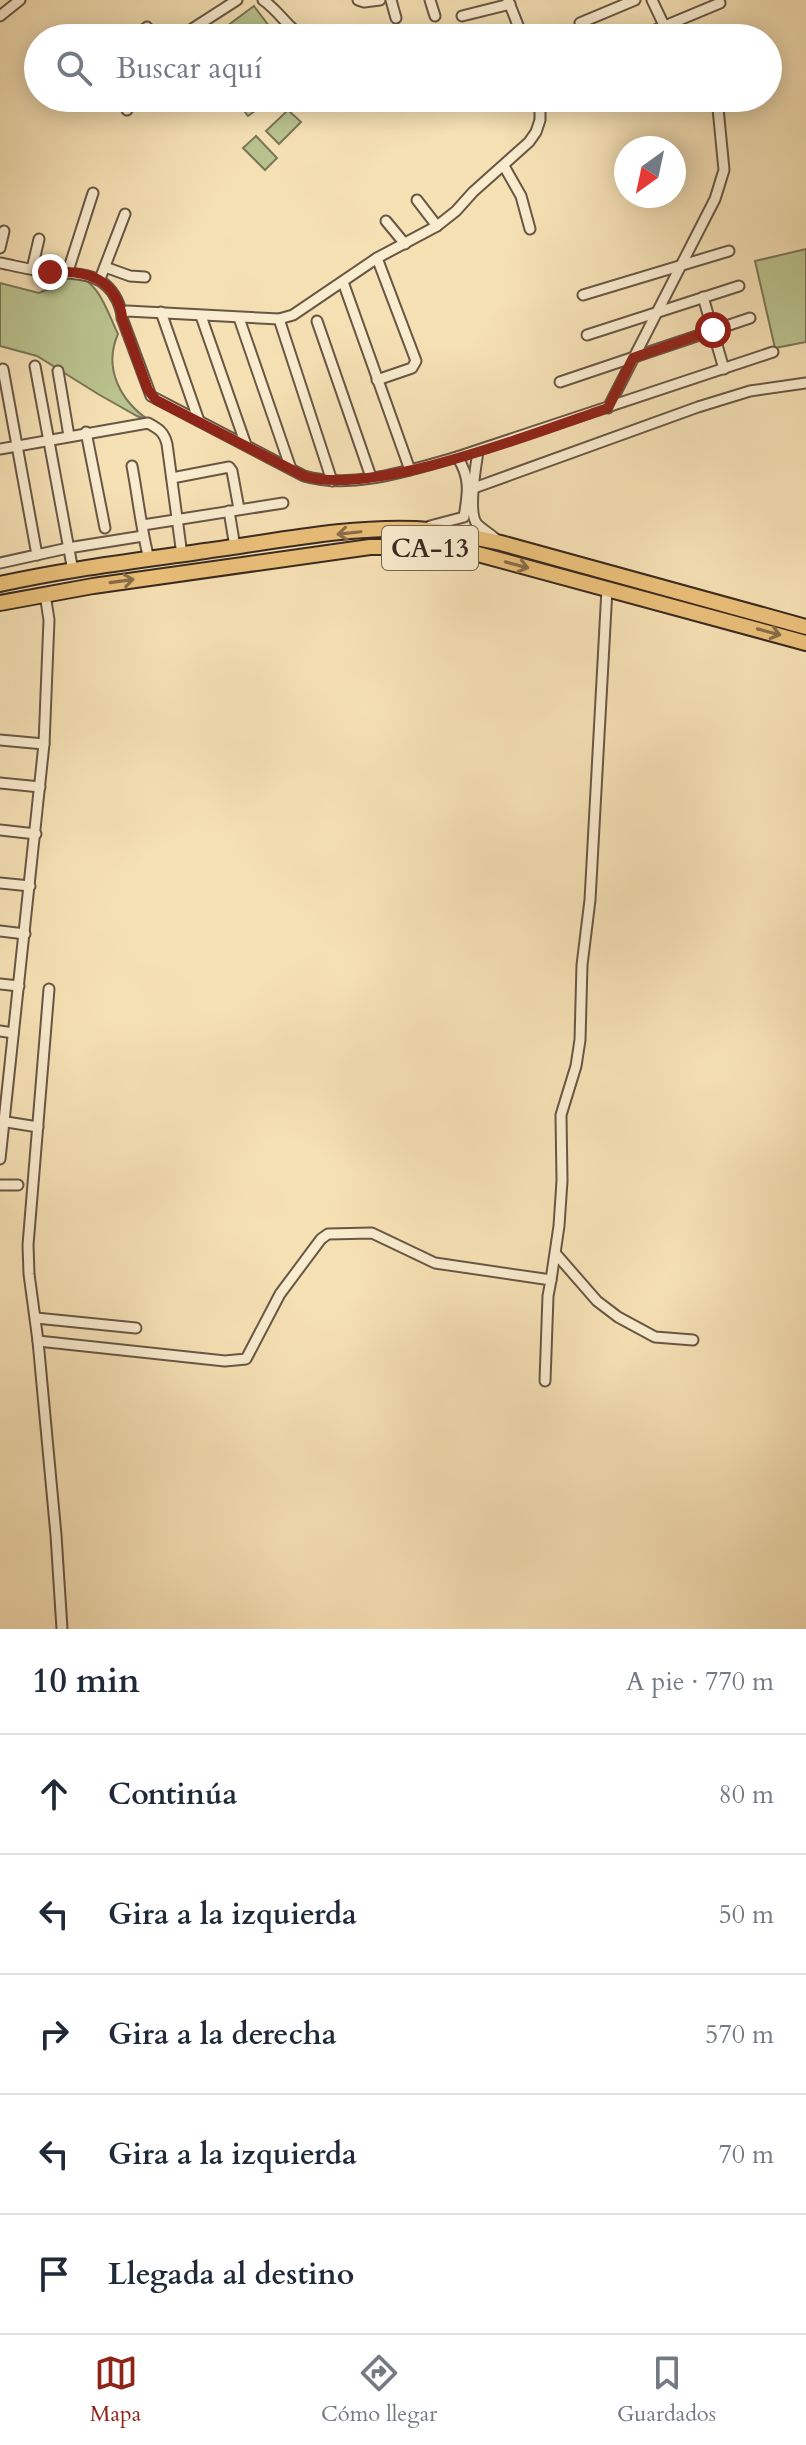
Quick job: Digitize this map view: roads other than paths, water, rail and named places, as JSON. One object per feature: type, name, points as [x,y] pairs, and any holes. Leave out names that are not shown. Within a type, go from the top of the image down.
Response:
[{"type":"highway","name":"CA-13","points":[[0,584],[235,547],[357,531],[415,529],[501,543],[806,627]]},
{"type":"highway","name":"CA-13","points":[[0,603],[370,547],[421,547],[474,553],[806,643]]},
{"type":"highway","points":[[607,589],[616,586],[661,596],[661,591],[653,585]]},
{"type":"highway","points":[[674,606],[665,601],[666,596],[700,603],[709,600]]},
{"type":"street","points":[[0,16],[20,0]]},
{"type":"street","points":[[200,24],[237,0]]},
{"type":"street","points":[[263,0],[287,24]]},
{"type":"street","points":[[358,0],[380,0]]},
{"type":"street","points":[[391,0],[396,18]]},
{"type":"street","points":[[430,0],[435,16]]},
{"type":"street","points":[[580,23],[635,0]]},
{"type":"street","points":[[652,0],[663,24]]},
{"type":"street","points":[[462,16],[509,2],[518,24]]},
{"type":"street","points":[[669,24],[720,3]]},
{"type":"street","points":[[123,313],[161,312],[279,319],[309,305],[377,258],[437,226],[504,166],[536,132],[540,112]]},
{"type":"street","points":[[608,408],[715,199],[724,170],[718,112]]},
{"type":"street","points":[[504,166],[521,196],[530,229]]},
{"type":"street","points":[[68,271],[93,193]]},
{"type":"street","points":[[417,200],[437,226]]},
{"type":"street","points":[[100,279],[125,214]]},
{"type":"street","points":[[386,221],[405,244]]},
{"type":"street","points":[[0,248],[4,231]]},
{"type":"street","points":[[32,269],[39,239]]},
{"type":"street","points":[[583,295],[729,251]]},
{"type":"street","points":[[377,258],[416,361],[412,368],[377,380]]},
{"type":"street","points":[[0,263],[50,272],[83,273],[100,279],[114,295],[123,313],[122,318],[151,396],[318,480],[371,477],[457,457],[773,352]]},
{"type":"street","points":[[105,267],[130,276],[145,277]]},
{"type":"street","points":[[343,282],[410,470]]},
{"type":"street","points":[[587,335],[739,286]]},
{"type":"street","points":[[703,297],[724,369]]},
{"type":"street","points":[[161,312],[199,421]]},
{"type":"street","points":[[201,316],[246,445]]},
{"type":"street","points":[[239,318],[291,469]]},
{"type":"street","points":[[560,382],[750,318]]},
{"type":"street","points":[[279,319],[332,481]]},
{"type":"street","points":[[317,321],[371,477]]},
{"type":"street","points":[[35,366],[73,571]]},
{"type":"street","points":[[3,369],[37,555]]},
{"type":"street","points":[[58,371],[69,436]]},
{"type":"street","points":[[474,488],[698,407],[750,391],[806,383]]},
{"type":"street","points":[[0,449],[148,423],[157,428],[164,434],[182,555]]},
{"type":"street","points":[[86,432],[105,528]]},
{"type":"street","points":[[478,451],[474,518],[501,543]]},
{"type":"street","points":[[415,529],[464,517],[468,486],[466,470],[457,457]]},
{"type":"street","points":[[132,466],[149,559]]},
{"type":"street","points":[[172,478],[229,467],[232,471],[235,547]]},
{"type":"street","points":[[0,563],[143,530],[178,518],[283,503]]},
{"type":"street","points":[[545,1381],[548,1296],[556,1254],[562,1181],[561,1115],[576,1066],[580,1040],[582,965],[590,900],[607,589]]},
{"type":"street","points":[[0,1159],[4,1073],[19,986],[44,744],[49,620],[45,594]]},
{"type":"street","points":[[0,740],[44,744]]},
{"type":"street","points":[[0,783],[40,787]]},
{"type":"street","points":[[0,830],[36,834]]},
{"type":"street","points":[[0,883],[30,886]]},
{"type":"street","points":[[0,931],[25,934]]},
{"type":"street","points":[[0,984],[19,986]]},
{"type":"street","points":[[49,989],[28,1245],[62,1629]]},
{"type":"street","points":[[0,1031],[13,1033]]},
{"type":"street","points":[[2,1121],[38,1127]]},
{"type":"street","points":[[0,1185],[18,1185]]},
{"type":"street","points":[[38,1341],[225,1361],[246,1359],[280,1294],[328,1234],[372,1233],[435,1263],[551,1280]]},
{"type":"street","points":[[556,1254],[597,1301],[618,1317],[655,1337],[693,1340]]},
{"type":"street","points":[[36,1318],[136,1328]]}]
